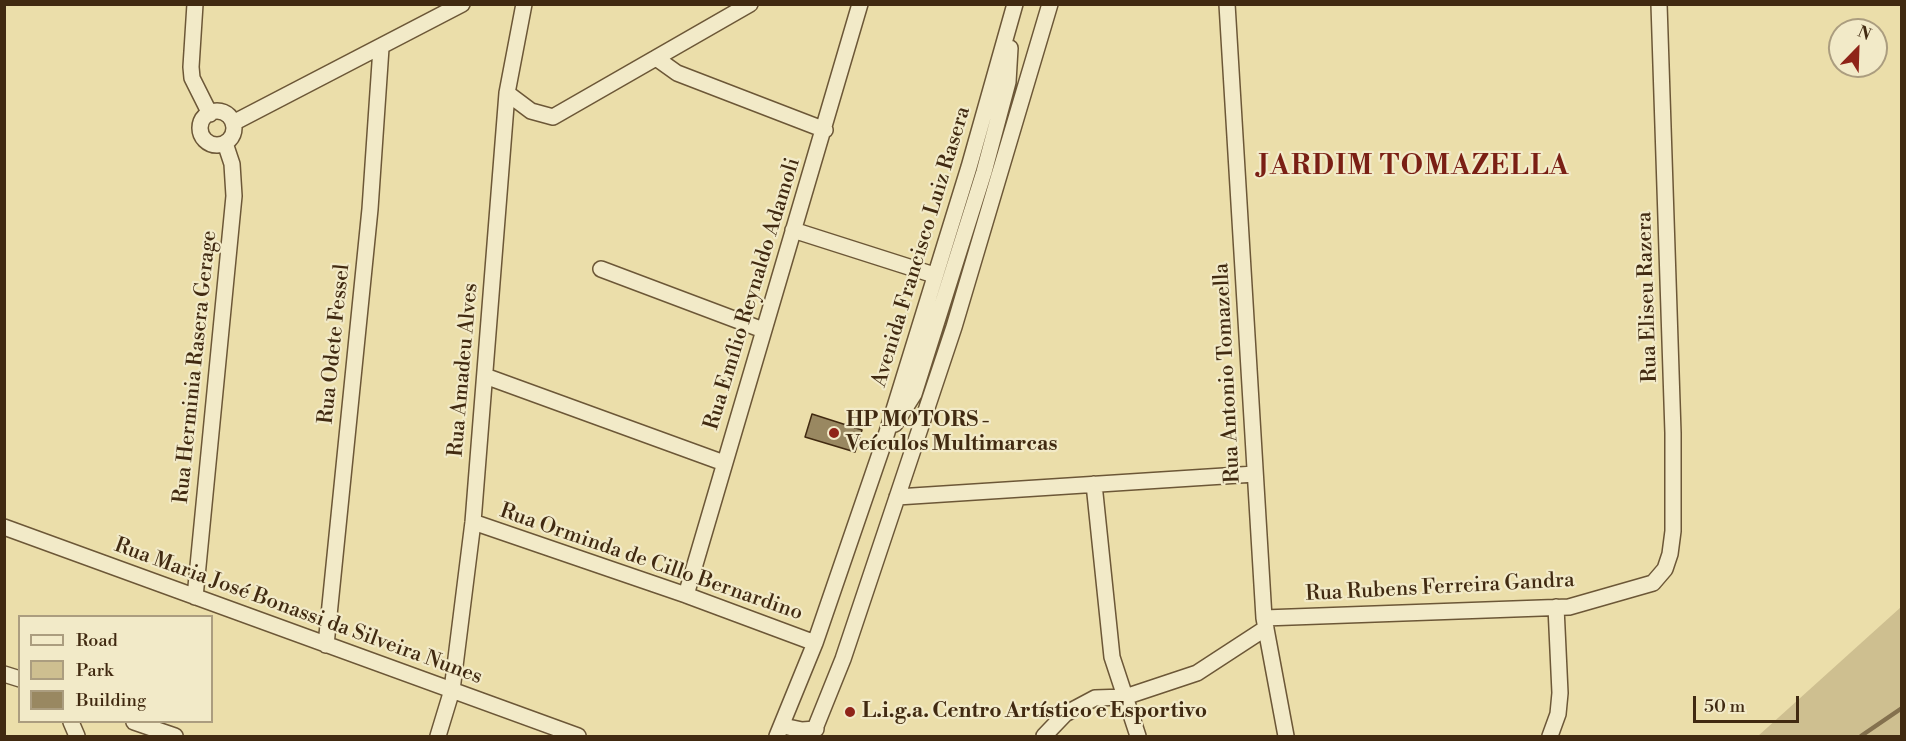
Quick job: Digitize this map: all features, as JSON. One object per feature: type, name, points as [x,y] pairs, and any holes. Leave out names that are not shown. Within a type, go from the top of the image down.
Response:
[{"type":"street","points":[[195,4],[192,78],[210,114]]},
{"type":"street","name":"Rua Amadeu Alves","points":[[438,736],[452,690],[473,522],[507,93],[524,4]]},
{"type":"street","points":[[507,93],[531,111],[553,117],[750,4]]},
{"type":"street","name":"Rua Emílio Reynaldo Adamoli","points":[[686,595],[763,330],[825,130],[860,4]]},
{"type":"street","name":"Avenida Francisco Luiz Rasera","points":[[780,731],[815,643],[884,442],[934,274],[969,167],[1015,4]]},
{"type":"street","points":[[780,731],[802,730],[814,733],[843,659],[964,295],[1050,4]]},
{"type":"street","name":"Rua Antonio Tomazella","points":[[1227,4],[1265,623],[1286,736]]},
{"type":"street","name":"Rua Eliseu Razera","points":[[1653,583],[1665,569],[1671,555],[1673,531],[1673,433],[1659,4]]},
{"type":"street","points":[[233,123],[381,48],[456,6]]},
{"type":"street","points":[[884,442],[914,394],[984,172],[1008,82],[1011,21]]},
{"type":"street","name":"Rua Odete Fessel","points":[[326,645],[370,209],[381,48]]},
{"type":"street","points":[[656,58],[677,73],[825,130]]},
{"type":"street","points":[[221,112],[233,123],[233,135],[225,143],[214,145],[201,133],[202,122],[210,114],[221,112]]},
{"type":"street","name":"Rua Herminia Rasera Gerage","points":[[195,597],[234,196],[232,164],[225,143]]},
{"type":"street","points":[[794,230],[934,274]]},
{"type":"street","points":[[601,269],[763,330]]},
{"type":"street","points":[[485,376],[724,463]]},
{"type":"street","points":[[897,496],[1255,474]]},
{"type":"street","points":[[1094,484],[1112,657],[1138,736]]},
{"type":"street","name":"Rua Orminda de Cillo Bernardino","points":[[473,522],[686,595],[815,643]]},
{"type":"street","name":"Rua Maria José Bonassi da Silveira Nunes","points":[[4,527],[578,736]]},
{"type":"street","name":"Rua Rubens Ferreira Gandra","points":[[1265,623],[1569,607],[1653,583]]},
{"type":"street","points":[[1550,736],[1558,714],[1560,693],[1556,607]]},
{"type":"street","points":[[1044,736],[1065,714],[1095,698],[1125,697],[1197,673],[1265,623]]},
{"type":"street","points":[[137,723],[175,736]]},
{"type":"green space","points":[[1901,607],[1901,736],[1758,736]]},
{"type":"building","name":"HP MOTORS - Veículos Multimarcas","points":[[812,414],[862,430],[855,452],[805,437]]},
{"type":"waterway","points":[[1861,736],[1902,708]]},
{"type":"place","name":"HP MOTORS - Veículos Multimarcas","points":[[834,433]]},
{"type":"place","name":"L.i.g.a. Centro Artístico e Esportivo","points":[[850,712]]},
{"type":"district","name":"JARDIM TOMAZELLA","points":[[1414,168]]}]
